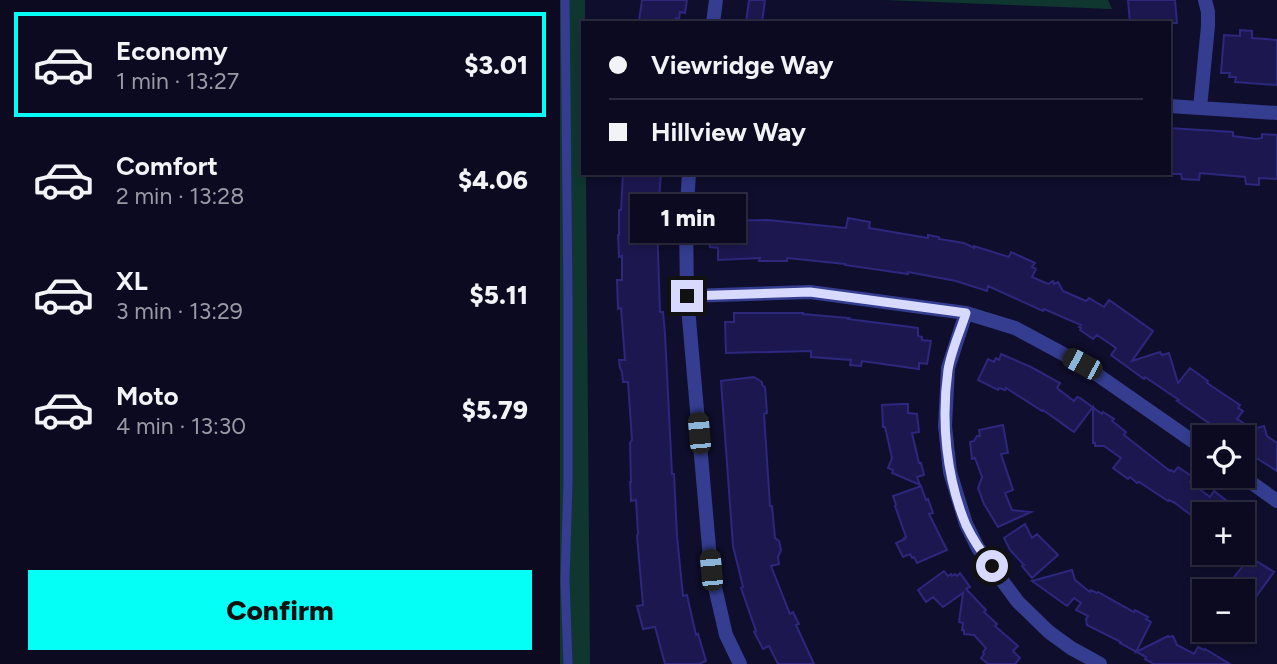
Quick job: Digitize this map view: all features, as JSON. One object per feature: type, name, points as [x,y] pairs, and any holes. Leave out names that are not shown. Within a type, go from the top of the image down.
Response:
[{"type":"street","points":[[713,21],[716,0]]},
{"type":"street","points":[[1200,108],[1208,26],[1205,0]]},
{"type":"street","points":[[1171,106],[1277,113]]},
{"type":"street","points":[[689,175],[686,220],[687,296],[711,570],[726,635],[740,664]]},
{"type":"street","points":[[687,296],[810,292],[966,313],[1015,328],[1082,364],[1192,441]]},
{"type":"street","points":[[966,313],[948,368],[945,426],[950,472],[966,524],[978,548],[1018,603],[1049,632],[1100,664]]},
{"type":"street","points":[[1255,485],[1277,501]]},
{"type":"lane","points":[[565,0],[568,483],[562,578],[568,664]]},
{"type":"green space","points":[[560,0],[585,0],[585,21],[581,21],[581,175],[586,175],[590,664],[560,664]]},
{"type":"green space","points":[[883,0],[1108,0],[1112,9]]},
{"type":"building","points":[[642,0],[687,0],[685,13],[680,12],[679,19],[676,18],[675,21],[639,21]]},
{"type":"building","points":[[749,0],[765,0],[762,21],[746,21]]},
{"type":"building","points":[[1128,0],[1175,0],[1177,23],[1130,21]]},
{"type":"building","points":[[1240,30],[1252,31],[1252,38],[1277,40],[1277,85],[1235,82],[1236,77],[1229,77],[1230,73],[1221,73],[1224,35],[1240,36]]},
{"type":"building","points":[[1171,128],[1233,132],[1233,136],[1256,139],[1262,138],[1262,134],[1277,135],[1277,179],[1259,178],[1259,185],[1246,184],[1245,177],[1200,173],[1199,180],[1182,179],[1181,174],[1171,174]]},
{"type":"building","points":[[623,175],[661,175],[657,223],[660,312],[663,312],[665,334],[672,474],[683,596],[687,595],[696,635],[698,634],[706,661],[699,664],[665,664],[655,627],[643,629],[637,606],[643,605],[636,500],[631,501],[632,440],[628,382],[623,382],[619,360],[625,360],[617,280],[622,280],[622,256],[619,257],[618,235]]},
{"type":"building","points":[[848,218],[870,222],[869,228],[928,238],[928,235],[939,237],[1009,257],[1011,252],[1035,263],[1032,267],[1036,269],[1032,277],[1048,284],[1058,282],[1063,291],[1086,301],[1089,298],[1104,307],[1109,300],[1153,331],[1132,361],[1160,352],[1162,355],[1169,353],[1178,383],[1190,368],[1240,405],[1238,408],[1243,411],[1237,419],[1247,425],[1209,425],[1177,401],[1179,400],[1111,355],[1116,348],[1097,335],[1093,339],[1080,330],[1081,325],[988,286],[987,291],[956,281],[908,272],[787,258],[787,261],[759,261],[760,258],[718,260],[718,248],[710,247],[709,226],[718,226],[720,221],[768,220],[846,228]]},
{"type":"building","points":[[734,313],[803,313],[918,328],[918,336],[922,337],[922,340],[931,341],[927,364],[919,363],[919,369],[862,361],[861,366],[850,365],[851,360],[811,357],[811,351],[726,353],[725,322],[734,322]]},
{"type":"building","points":[[1001,354],[1060,383],[1057,388],[1074,401],[1077,397],[1093,407],[1074,432],[1006,388],[998,390],[978,380],[988,359],[994,362],[996,358],[999,360]]},
{"type":"building","points":[[754,377],[765,387],[767,413],[764,414],[770,506],[775,538],[779,541],[781,550],[779,564],[771,566],[790,614],[793,612],[799,624],[796,625],[814,664],[778,664],[769,646],[763,649],[754,632],[756,631],[741,588],[743,587],[733,546],[721,381]]},
{"type":"building","points":[[908,404],[908,413],[917,414],[919,432],[912,433],[924,475],[917,477],[920,485],[892,473],[893,470],[888,468],[892,458],[883,427],[882,405]]},
{"type":"building","points":[[1093,407],[1114,419],[1112,421],[1126,432],[1124,435],[1170,471],[1174,472],[1178,467],[1192,476],[1192,488],[1198,488],[1210,497],[1214,491],[1227,501],[1192,502],[1192,516],[1175,503],[1130,477],[1128,479],[1113,468],[1121,458],[1104,446],[1095,446]]},
{"type":"building","points":[[1003,425],[1008,453],[1001,454],[1013,490],[1005,493],[1012,510],[1031,512],[998,527],[978,488],[982,477],[975,458],[972,459],[970,442],[980,436],[979,430]]},
{"type":"building","points":[[1264,426],[1267,436],[1277,443],[1277,471],[1255,457],[1255,428]]},
{"type":"building","points":[[921,486],[933,513],[929,514],[947,550],[917,563],[910,554],[903,557],[896,543],[906,537],[893,496]]},
{"type":"building","points":[[1025,524],[1032,538],[1037,534],[1058,555],[1032,578],[1004,538]]},
{"type":"building","points":[[1255,560],[1274,572],[1255,598],[1255,579],[1233,579],[1244,565],[1255,565]]},
{"type":"building","points":[[1072,570],[1075,580],[1090,592],[1098,592],[1148,617],[1146,619],[1151,622],[1136,652],[1087,625],[1088,616],[1076,610],[1081,603],[1074,598],[1067,606],[1032,581]]},
{"type":"building","points":[[944,571],[948,576],[957,576],[960,573],[970,587],[966,589],[997,624],[995,626],[1018,646],[1013,651],[1020,658],[1015,664],[988,664],[981,658],[986,648],[974,635],[964,634],[963,623],[959,622],[963,593],[943,607],[933,597],[926,602],[918,590]]},
{"type":"building","points":[[1173,636],[1177,645],[1194,654],[1198,647],[1230,664],[1154,664],[1136,652]]},
{"type":"route","points":[[687,296],[810,292],[966,313],[948,368],[945,426],[950,472],[966,524],[978,548],[992,566]]}]
